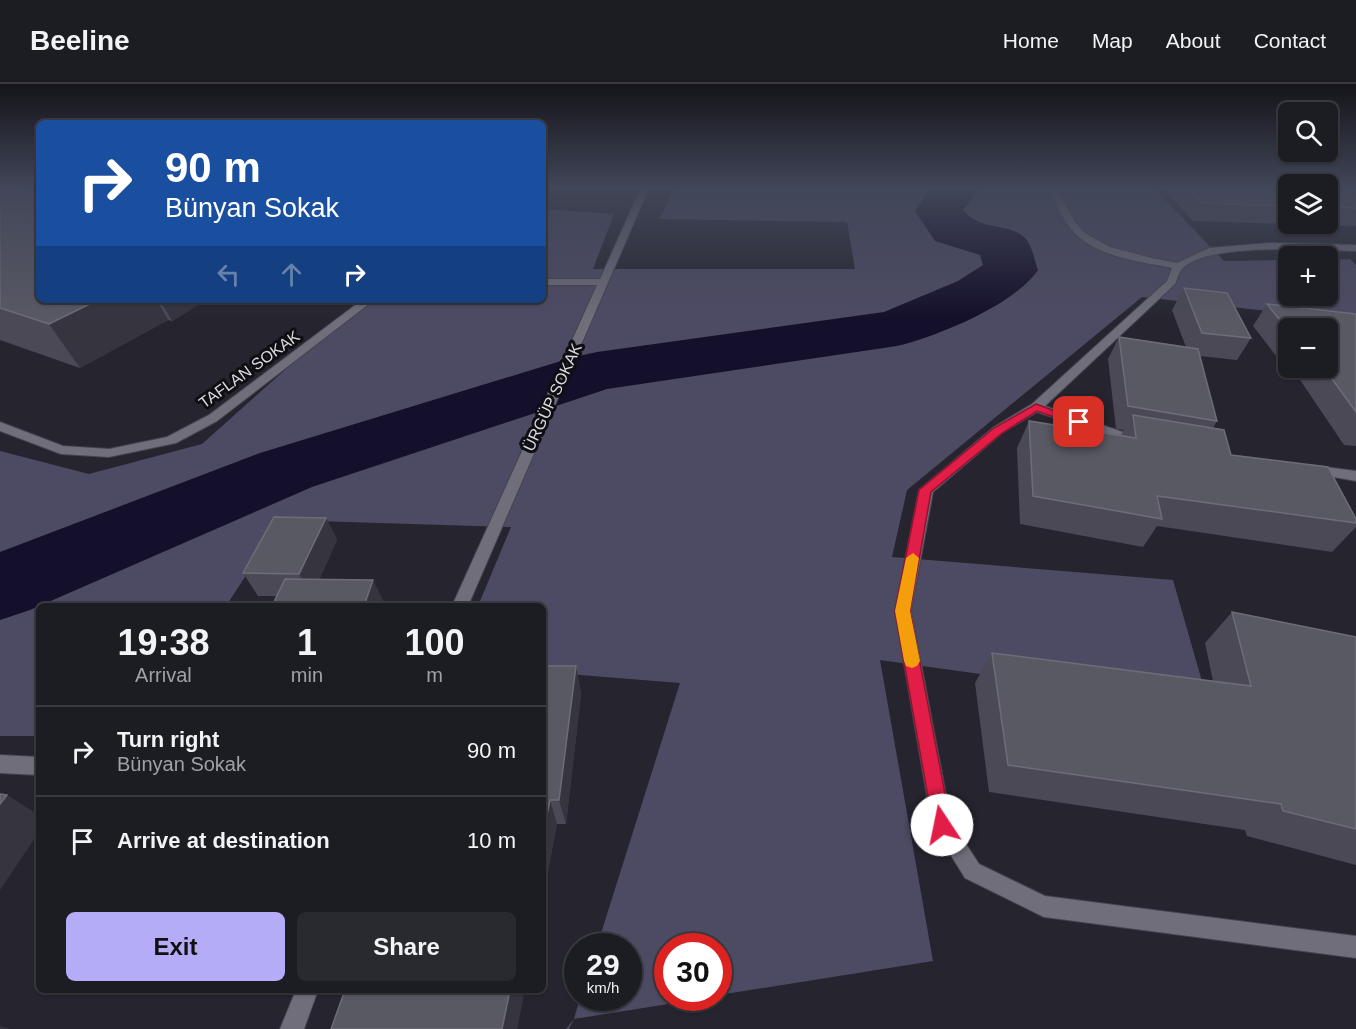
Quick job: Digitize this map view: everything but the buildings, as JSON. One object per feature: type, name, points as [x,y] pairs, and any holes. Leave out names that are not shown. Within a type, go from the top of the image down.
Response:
[{"type":"street","name":"ÜRGÜP SOKAK","points":[[461,603],[547,404],[571,358],[626,232]]},
{"type":"street","points":[[1080,232],[1096,243],[1132,257],[1178,266],[1209,251],[1269,246],[1356,248]]},
{"type":"street","points":[[1178,266],[1171,282],[1163,290],[1036,407],[998,430],[926,490],[903,611],[942,825],[972,871],[1044,906],[1356,947]]},
{"type":"street","points":[[546,282],[604,282]]},
{"type":"street","name":"TAFLAN SOKAK","points":[[0,426],[61,450],[109,453],[171,440],[213,418],[365,303]]},
{"type":"street","points":[[1036,407],[1122,438],[1146,441]]},
{"type":"street","points":[[1298,467],[1356,476]]},
{"type":"street","points":[[0,764],[36,766]]},
{"type":"street","points":[[292,1029],[306,993]]},
{"type":"shaded area","points":[[546,232],[607,232],[593,269],[855,269],[849,232],[1196,232],[1224,261],[1278,260],[1278,306],[1338,306],[1338,260],[1350,259],[1356,265],[1356,321],[1142,297],[907,490],[892,557],[1173,580],[1209,706],[880,660],[933,961],[732,993],[732,933],[654,933],[654,1006],[642,1008],[642,933],[601,933],[680,683],[546,672],[546,603],[479,603],[511,527],[282,520],[228,603],[36,603],[36,736],[0,736],[0,451],[89,474],[202,444],[360,303],[546,303]]},
{"type":"shaded area","points":[[576,1011],[624,1011],[574,1019]]},
{"type":"waterway","points":[[0,587],[286,470],[597,371],[897,328],[978,293],[1011,270],[1004,246],[960,232]]},
{"type":"slow traffic","points":[[912,661],[903,611],[913,558]]},
{"type":"route","points":[[942,825],[903,611],[926,490],[998,430],[1036,407],[1079,422]]}]
